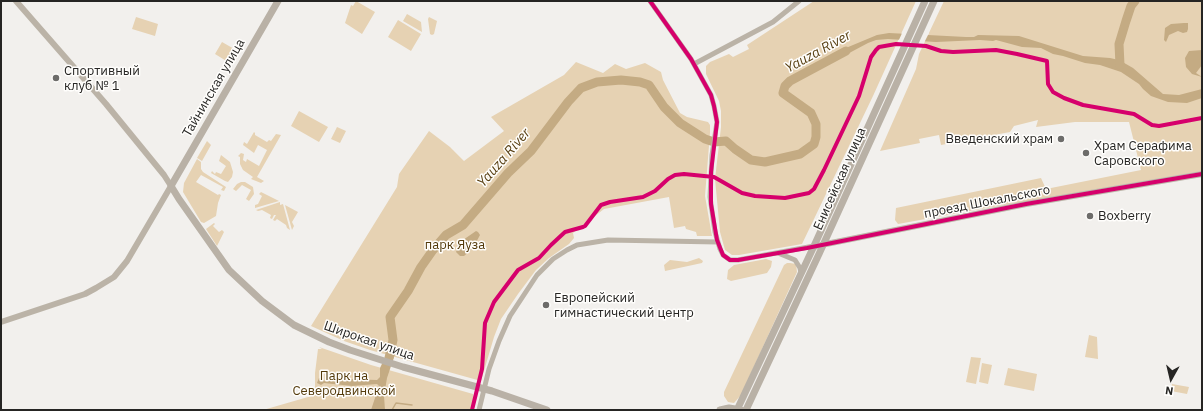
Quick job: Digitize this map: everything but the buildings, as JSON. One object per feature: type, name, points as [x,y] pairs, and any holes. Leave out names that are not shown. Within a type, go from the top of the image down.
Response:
[{"type":"main road","name":"Тайнинская улица","points":[[171,186],[278,1]]},
{"type":"main road","name":"Енисейская улица","points":[[739,410],[925,1]]},
{"type":"main road","name":"Енисейская улица","points":[[746,410],[934,1]]},
{"type":"main road","name":"Широкая улица","points":[[171,186],[221,261],[239,281],[262,301],[294,325],[329,342],[371,357],[484,388],[547,410]]},
{"type":"main road","points":[[787,302],[789,300],[793,300],[794,305]]},
{"type":"main road","points":[[720,410],[729,408],[739,410]]},
{"type":"street","points":[[1,322],[85,294],[114,277],[127,261],[171,186],[159,169],[92,88],[16,1]]},
{"type":"street","points":[[650,1],[694,64],[711,95],[716,114],[716,128],[712,155],[710,196],[713,223],[723,255],[733,260],[814,246],[817,247],[819,254]]},
{"type":"street","points":[[694,64],[773,22],[799,1]]},
{"type":"street","name":"проезд Шокальского","points":[[814,246],[1021,205],[1202,174]]},
{"type":"street","points":[[479,410],[484,388],[499,341],[510,316],[537,275],[553,259],[577,245],[608,240],[718,242]]},
{"type":"street","points":[[777,253],[795,260],[801,273]]},
{"type":"green space","points":[[356,1],[375,12],[362,34],[345,23],[351,5],[353,6]]},
{"type":"green space","points":[[814,1],[916,1],[873,96],[802,244],[732,255],[725,250],[720,232],[715,179],[721,127],[721,111],[719,101],[706,74],[706,66],[710,62],[729,54],[733,57],[749,49],[747,45]]},
{"type":"green space","points":[[944,1],[1202,1],[1202,171],[898,224],[895,220],[896,208],[1041,178],[1046,189],[1141,170],[1129,122],[1075,122],[1036,127],[1038,120],[1014,126],[1010,132],[941,145],[939,135],[919,139],[920,143],[880,151],[916,69],[919,54]]},
{"type":"green space","points":[[407,14],[421,22],[422,32],[403,21]]},
{"type":"green space","points":[[136,17],[158,24],[155,36],[132,29]]},
{"type":"green space","points":[[429,17],[437,21],[434,34],[432,35],[430,34]]},
{"type":"green space","points":[[398,20],[421,34],[411,51],[388,37]]},
{"type":"green space","points":[[222,42],[236,50],[228,62],[215,54]]},
{"type":"green space","name":"парк Яуза","points":[[576,62],[603,73],[615,64],[626,69],[645,63],[661,72],[663,80],[680,113],[687,117],[708,122],[710,125],[710,133],[705,196],[712,236],[697,236],[696,232],[686,229],[685,226],[674,228],[669,197],[604,209],[573,233],[574,238],[569,244],[549,258],[536,270],[518,294],[501,319],[481,381],[370,350],[344,341],[311,326],[397,187],[399,174],[429,131],[450,147],[464,161],[504,131],[491,117],[564,75]]},
{"type":"green space","points":[[299,111],[328,127],[319,142],[291,126]]},
{"type":"green space","points":[[337,127],[346,131],[340,143],[331,139]]},
{"type":"green space","points":[[254,132],[255,135],[267,142],[269,140],[271,141],[276,134],[281,135],[257,177],[264,181],[261,183],[251,179],[253,177],[243,170],[240,164],[240,157],[238,156],[241,153],[244,154],[243,160],[246,162],[247,159],[259,166],[267,150],[258,145],[254,153],[243,145],[244,142],[247,144]]},
{"type":"green space","points":[[207,141],[211,145],[202,161],[197,158]]},
{"type":"green space","points":[[221,155],[230,162],[233,172],[232,177],[228,182],[211,173],[212,171],[215,174],[216,172],[221,174],[226,166],[219,161]]},
{"type":"green space","points":[[197,159],[201,162],[201,169],[203,172],[226,187],[224,191],[221,190],[223,187],[201,175],[196,182],[218,195],[221,195],[216,216],[204,223],[201,222],[183,192],[184,183]]},
{"type":"green space","points":[[241,182],[245,182],[253,187],[254,194],[249,201],[246,199],[251,190],[242,185],[236,191],[233,189]]},
{"type":"green space","points":[[261,192],[279,201],[255,208],[255,205],[258,204],[262,196],[259,194]]},
{"type":"green space","points":[[280,202],[280,205],[283,204],[290,230],[286,225],[277,219],[275,221],[273,220],[276,215],[274,215],[272,219],[270,218],[271,215],[262,210],[256,210]]},
{"type":"green space","points":[[285,205],[298,212],[292,222],[294,226],[292,230]]},
{"type":"green space","points":[[214,223],[215,224],[213,226],[219,232],[222,230],[224,232],[217,246],[206,229]]},
{"type":"green space","points":[[699,258],[703,261],[702,263],[665,271],[664,265],[670,260],[687,262]]},
{"type":"green space","points":[[766,259],[772,261],[771,267],[767,273],[731,281],[727,279],[728,270],[734,265]]},
{"type":"green space","points":[[787,263],[796,264],[797,272],[741,395],[734,403],[728,402],[724,396],[724,392],[784,265]]},
{"type":"green space","points":[[1089,335],[1097,337],[1098,359],[1085,357]]},
{"type":"green space","name":"Парк на Северодвинской","points":[[319,347],[371,365],[473,394],[474,399],[471,410],[263,410],[315,395],[315,373],[318,349],[322,349]]},
{"type":"green space","points":[[971,357],[981,358],[976,384],[966,382]]},
{"type":"green space","points":[[982,363],[992,365],[988,384],[979,382]]},
{"type":"green space","points":[[1008,368],[1037,374],[1034,391],[1004,385]]},
{"type":"green space","points":[[1172,384],[1189,387],[1187,394],[1171,391]]},
{"type":"shaded area","points":[[1188,23],[1187,32],[1183,33],[1178,31],[1169,35],[1166,42],[1164,40],[1165,28],[1171,24]]},
{"type":"shaded area","points":[[889,33],[966,37],[974,37],[978,35],[1019,36],[1083,56],[1119,60],[1133,68],[1163,94],[1179,95],[1202,89],[1202,98],[1187,103],[1168,102],[1151,96],[1139,84],[1121,72],[1100,65],[1085,63],[1053,54],[1041,48],[1022,47],[996,40],[936,42],[888,39],[876,40],[838,59],[836,55],[836,53],[841,50],[877,35]]},
{"type":"shaded area","points":[[1202,50],[1202,65],[1196,73],[1202,77],[1192,74],[1186,67],[1185,58],[1189,51]]},
{"type":"shaded area","points":[[476,231],[480,235],[473,248],[464,256],[460,256],[456,252],[458,247],[463,240]]},
{"type":"shaded area","points":[[392,346],[395,354],[387,378],[384,396],[385,410],[371,410],[379,386],[377,384],[352,386],[324,383],[321,385],[317,383],[319,378],[325,381],[348,379],[377,380],[380,377],[380,368]]},
{"type":"pier","points":[[903,31],[929,33],[924,43],[898,42]]},
{"type":"waterway","points":[[1120,65],[1119,44],[1131,6],[1135,1]]},
{"type":"waterway","name":"Yauza River","points":[[389,358],[393,340],[390,317],[433,250],[446,235],[463,225],[508,173],[531,151],[568,102],[581,88],[597,82],[621,80],[640,82],[649,85],[664,107],[680,123],[705,139],[714,142],[726,141],[751,160],[765,162],[800,154],[814,144],[816,137],[816,124],[811,113],[783,93],[785,86],[790,81],[846,51]]},
{"type":"waterway","points":[[392,410],[396,403],[412,405]]},
{"type":"cycle path","points":[[650,1],[691,59],[711,95],[717,122],[711,172],[711,204],[717,240],[723,255],[730,260],[738,260],[807,248],[1026,204],[1202,174]]},
{"type":"cycle path","points":[[472,410],[482,369],[485,323],[494,302],[518,270],[539,258],[565,232],[585,226],[601,205],[610,202],[643,197],[655,191],[668,179],[675,175],[684,174],[714,177],[742,193],[755,196],[785,198],[809,193],[814,189],[824,170],[859,96],[871,57],[879,47],[896,44],[926,46],[941,51],[953,52],[996,50],[1017,54],[1047,61],[1048,84],[1053,92],[1083,105],[1134,114],[1152,125],[1159,126],[1202,118]]},
{"type":"place","name":"Спортивный клуб № 1","points":[[56,78]]},
{"type":"place","name":"Введенский храм","points":[[1061,139]]},
{"type":"place","name":"Храм Серафима Саровского","points":[[1086,153]]},
{"type":"place","name":"Boxberry","points":[[1090,216]]},
{"type":"place","name":"Европейский гимнастический центр","points":[[546,305]]}]
